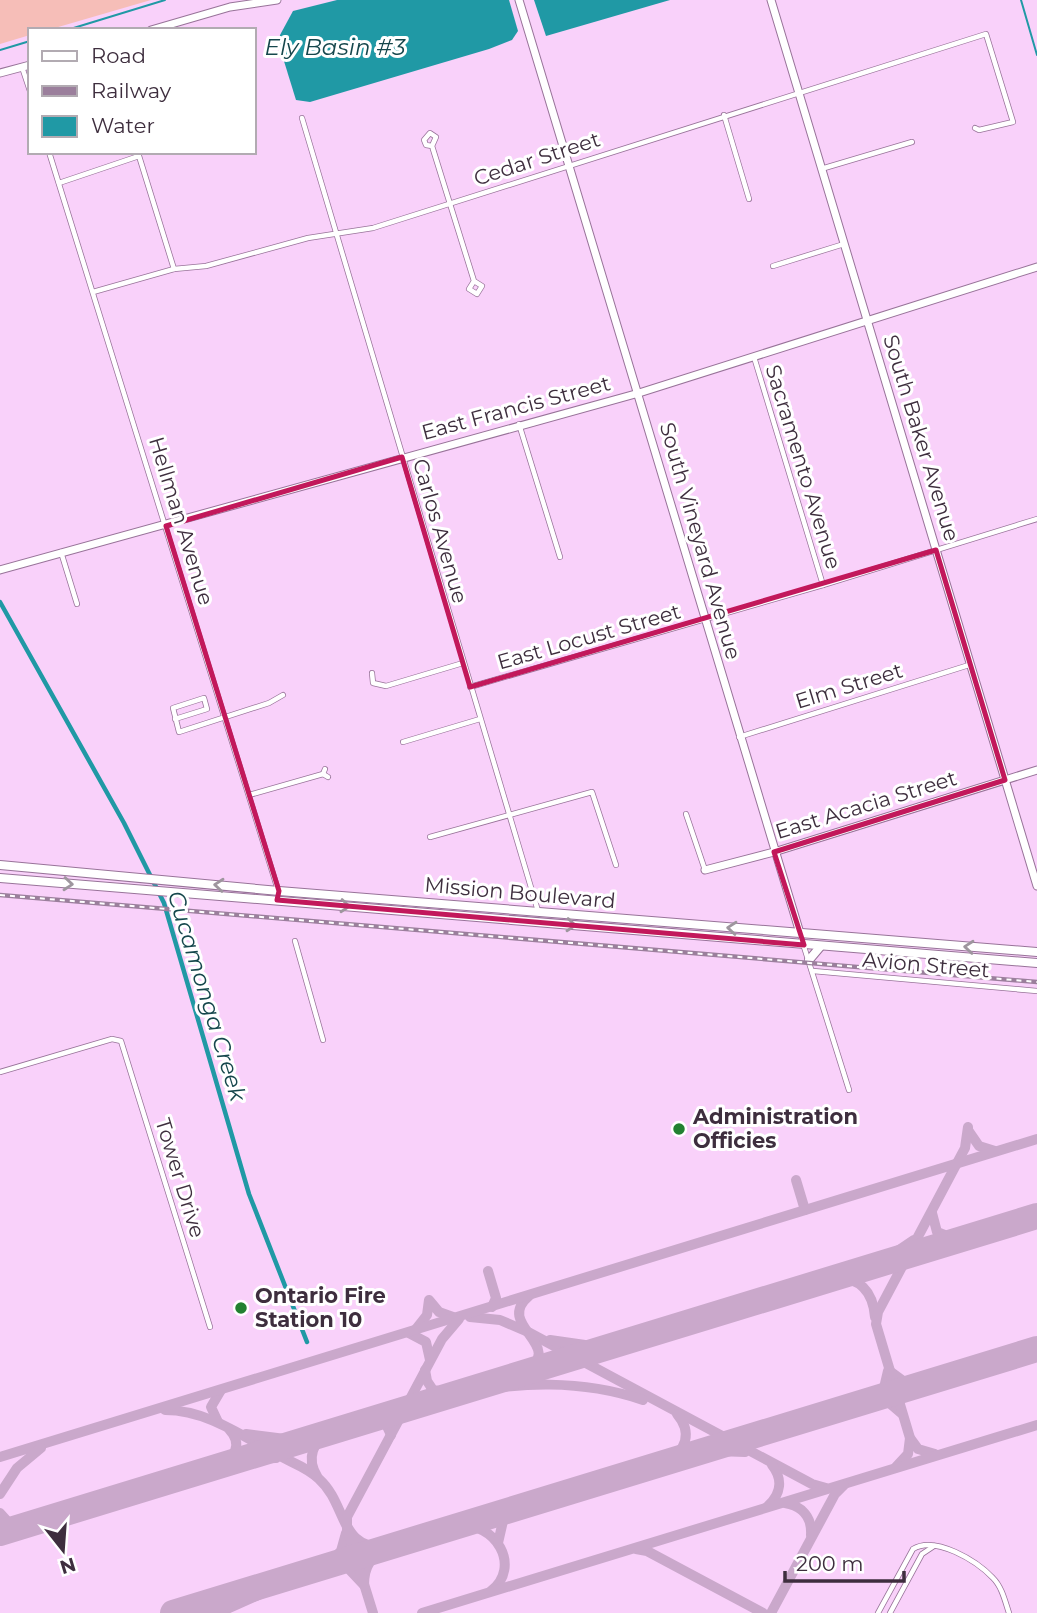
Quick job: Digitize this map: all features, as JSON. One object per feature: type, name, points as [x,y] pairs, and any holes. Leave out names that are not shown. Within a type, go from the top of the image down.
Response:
[{"type":"main road","name":"Mission Boulevard","points":[[0,865],[144,878],[278,896],[804,945],[1037,963]]},
{"type":"main road","name":"Mission Boulevard","points":[[0,878],[164,892],[538,912],[1037,952]]},
{"type":"main road","points":[[809,960],[816,949],[823,946]]},
{"type":"street","points":[[158,28],[230,7],[277,0]]},
{"type":"street","name":"South Vineyard Avenue","points":[[519,0],[639,393],[739,737],[849,1090]]},
{"type":"street","name":"South Baker Avenue","points":[[771,0],[1037,886]]},
{"type":"street","name":"Cedar Street","points":[[93,292],[174,269],[206,266],[283,243],[373,228],[986,34],[1013,122],[979,130],[975,128]]},
{"type":"street","points":[[0,73],[26,66]]},
{"type":"street","points":[[724,115],[749,199]]},
{"type":"street","name":"Carlos Avenue","points":[[302,118],[538,912]]},
{"type":"street","points":[[821,169],[912,142]]},
{"type":"street","points":[[432,146],[474,281]]},
{"type":"street","name":"Hellman Avenue","points":[[50,154],[278,896]]},
{"type":"street","points":[[59,183],[139,156],[174,269]]},
{"type":"street","points":[[773,267],[844,244]]},
{"type":"street","name":"East Francis Street","points":[[0,570],[61,551],[166,526],[519,424],[639,393],[1037,267]]},
{"type":"street","name":"Sacramento Avenue","points":[[754,357],[823,585]]},
{"type":"street","points":[[519,424],[560,557]]},
{"type":"street","name":"East Locust Street","points":[[470,687],[823,585],[1037,519]]},
{"type":"street","points":[[61,551],[77,604]]},
{"type":"street","points":[[372,673],[373,683],[386,686],[463,663]]},
{"type":"street","name":"Elm Street","points":[[739,737],[969,665]]},
{"type":"street","points":[[176,719],[207,709],[204,698],[173,708],[179,732],[269,703],[282,695]]},
{"type":"street","points":[[403,742],[480,719]]},
{"type":"street","name":"East Acacia Street","points":[[705,870],[774,852],[1037,770]]},
{"type":"street","points":[[249,795],[325,774]]},
{"type":"street","points":[[430,837],[592,792],[616,865]]},
{"type":"street","points":[[686,814],[705,870]]},
{"type":"street","points":[[295,941],[323,1040]]},
{"type":"street","name":"Avion Street","points":[[813,971],[1037,991]]},
{"type":"street","name":"Tower Drive","points":[[0,1072],[119,1039],[210,1327]]},
{"type":"street","points":[[878,1613],[913,1549],[918,1545],[939,1545],[993,1577],[1009,1613]]},
{"type":"street","points":[[890,1613],[922,1554],[939,1545]]},
{"type":"highlighted area","points":[[402,457],[470,687],[936,550],[1005,780],[774,852],[804,945],[277,900],[279,891],[166,526]]},
{"type":"shaded area","points":[[0,0],[151,0],[55,28],[28,28],[28,36],[0,44]]},
{"type":"water","name":"Ely Basin #3","points":[[337,0],[509,0],[518,31],[512,40],[489,49],[310,102],[296,100],[279,45],[280,35],[293,11]]},
{"type":"water","points":[[534,0],[670,0],[546,36]]},
{"type":"waterway","points":[[74,28],[165,0]]},
{"type":"waterway","points":[[1021,0],[1037,55]]},
{"type":"waterway","points":[[0,50],[28,42]]},
{"type":"waterway","name":"Cucamonga Creek","points":[[0,602],[124,823],[164,903],[249,1194],[307,1342]]},
{"type":"taxiway","points":[[935,1454],[918,1449],[910,1438],[876,1324],[878,1312],[965,1148],[968,1127]]},
{"type":"taxiway","points":[[968,1130],[979,1146],[995,1151]]},
{"type":"taxiway","points":[[0,1457],[1037,1139]]},
{"type":"taxiway","points":[[796,1180],[805,1210]]},
{"type":"taxiway","points":[[932,1213],[937,1232],[957,1240]]},
{"type":"taxiway","points":[[877,1265],[914,1240]]},
{"type":"taxiway","points":[[488,1271],[496,1298],[492,1307]]},
{"type":"taxiway","points":[[832,1278],[850,1280],[863,1287],[871,1300],[875,1317]]},
{"type":"taxiway","points":[[523,1373],[535,1363],[539,1354],[519,1317],[520,1307],[529,1296]]},
{"type":"taxiway","points":[[416,1329],[427,1315],[429,1300],[439,1312],[453,1317]]},
{"type":"taxiway","points":[[470,1317],[500,1320],[528,1332],[812,1484],[826,1488]]},
{"type":"taxiway","points":[[373,1613],[347,1529],[347,1517],[442,1339],[459,1319]]},
{"type":"taxiway","points":[[409,1333],[426,1342],[430,1360]]},
{"type":"taxiway","points":[[550,1340],[592,1346],[629,1341]]},
{"type":"taxiway","points":[[425,1370],[427,1381],[433,1390],[453,1394]]},
{"type":"taxiway","points":[[868,1400],[884,1388],[888,1371]]},
{"type":"taxiway","points":[[891,1372],[906,1383],[922,1384]]},
{"type":"taxiway","points":[[455,1394],[503,1387],[550,1385],[596,1389],[643,1400]]},
{"type":"taxiway","points":[[218,1422],[211,1407],[221,1390]]},
{"type":"taxiway","points":[[869,1400],[887,1401],[901,1413]]},
{"type":"taxiway","points":[[383,1416],[407,1401]]},
{"type":"taxiway","points":[[165,1410],[210,1419],[309,1471],[328,1490],[352,1534],[361,1542],[389,1547]]},
{"type":"taxiway","points":[[666,1462],[678,1453],[685,1441],[685,1428],[677,1414]]},
{"type":"taxiway","points":[[367,1421],[384,1420],[391,1435]]},
{"type":"taxiway","points":[[422,1613],[1037,1425]]},
{"type":"taxiway","points":[[219,1466],[229,1459],[235,1450],[236,1440],[229,1429]]},
{"type":"taxiway","points":[[317,1476],[312,1463],[313,1451],[319,1440],[330,1432]]},
{"type":"taxiway","points":[[246,1434],[285,1439],[323,1434]]},
{"type":"taxiway","points":[[726,1437],[751,1436]]},
{"type":"taxiway","points":[[896,1467],[908,1454],[910,1438]]},
{"type":"taxiway","points":[[0,1494],[17,1468],[41,1448]]},
{"type":"taxiway","points":[[684,1457],[717,1451],[745,1452]]},
{"type":"taxiway","points":[[242,1459],[276,1458]]},
{"type":"taxiway","points":[[768,1506],[776,1496],[779,1486],[778,1476],[772,1465]]},
{"type":"taxiway","points":[[771,1613],[835,1494],[844,1485]]},
{"type":"taxiway","points":[[785,1503],[797,1507],[805,1514],[810,1523],[811,1535]]},
{"type":"taxiway","points":[[498,1543],[503,1521],[522,1506]]},
{"type":"taxiway","points":[[0,1513],[9,1523],[24,1526]]},
{"type":"taxiway","points":[[457,1526],[471,1526],[483,1531],[493,1538],[500,1548],[504,1570],[500,1581],[491,1591]]},
{"type":"taxiway","points":[[218,1613],[330,1563],[341,1551],[346,1533]]},
{"type":"taxiway","points":[[325,1567],[348,1568],[364,1585],[365,1572],[370,1562],[388,1548]]},
{"type":"taxiway","points":[[636,1549],[647,1551],[763,1613]]},
{"type":"runway","points":[[0,1533],[1037,1216]]},
{"type":"runway","points":[[173,1613],[1037,1349]]},
{"type":"railway","points":[[0,895],[1037,982]]},
{"type":"place","name":"Administration Officies","points":[[679,1129]]},
{"type":"place","name":"Ontario Fire Station 10","points":[[241,1308]]}]
